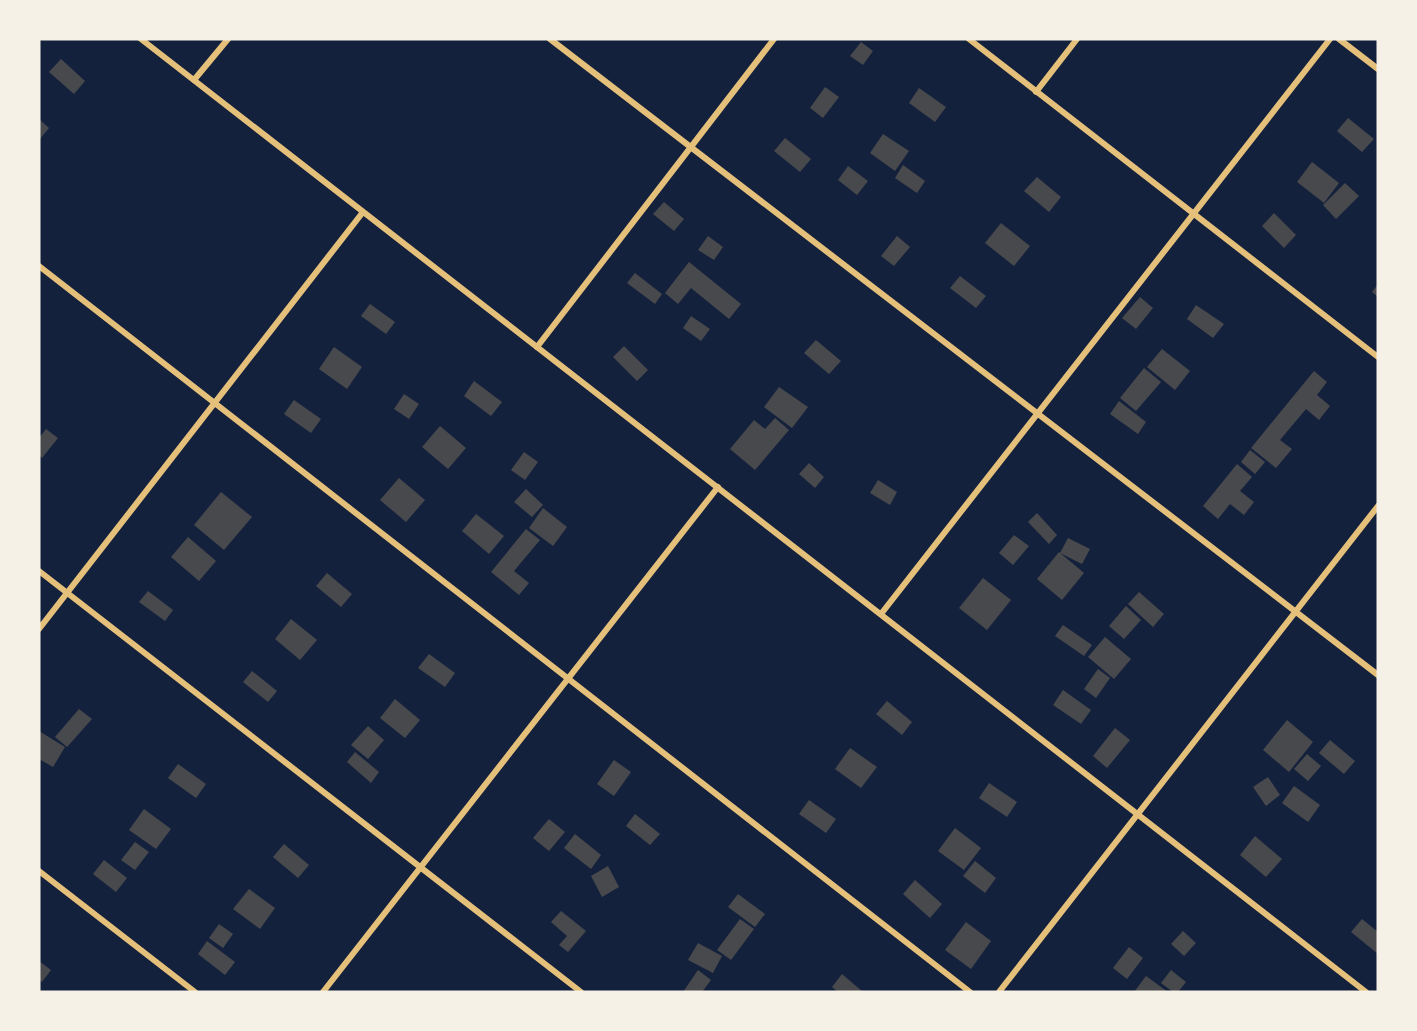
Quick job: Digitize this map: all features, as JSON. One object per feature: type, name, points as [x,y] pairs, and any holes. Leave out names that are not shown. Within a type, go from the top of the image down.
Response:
[{"type":"street","points":[[141,39],[1366,992]]},
{"type":"street","points":[[194,80],[228,39]]},
{"type":"street","points":[[550,39],[1378,675]]},
{"type":"street","points":[[537,346],[774,39]]},
{"type":"street","points":[[969,39],[1378,357]]},
{"type":"street","points":[[1036,92],[1077,39]]},
{"type":"street","points":[[881,614],[1330,39]]},
{"type":"street","points":[[1339,39],[1378,69]]},
{"type":"street","points":[[39,629],[363,212]]},
{"type":"street","points":[[39,266],[970,992]]},
{"type":"street","points":[[323,992],[718,487]]},
{"type":"street","points":[[999,992],[1378,506]]},
{"type":"street","points":[[39,571],[581,992]]},
{"type":"street","points":[[39,871],[195,992]]},
{"type":"building","points":[[861,42],[873,51],[863,65],[850,56]]},
{"type":"building","points":[[61,59],[85,81],[74,94],[49,72]]},
{"type":"building","points":[[825,87],[839,97],[823,118],[810,108]]},
{"type":"building","points":[[919,88],[946,107],[935,122],[909,103]]},
{"type":"building","points":[[1348,118],[1374,139],[1362,152],[1337,131]]},
{"type":"building","points":[[39,119],[49,128],[39,140]]},
{"type":"building","points":[[883,134],[909,151],[895,171],[870,153]]},
{"type":"building","points":[[785,138],[811,159],[800,172],[774,151]]},
{"type":"building","points":[[1312,162],[1339,183],[1324,203],[1297,182]]},
{"type":"building","points":[[903,165],[925,181],[917,193],[895,178]]},
{"type":"building","points":[[848,166],[868,181],[857,195],[838,180]]},
{"type":"building","points":[[1037,177],[1061,197],[1049,212],[1024,191]]},
{"type":"building","points":[[1345,183],[1359,196],[1336,219],[1323,205]]},
{"type":"building","points":[[664,202],[684,219],[674,231],[653,214]]},
{"type":"building","points":[[1274,213],[1296,235],[1284,248],[1262,226]]},
{"type":"building","points":[[1001,223],[1030,246],[1014,266],[985,243]]},
{"type":"building","points":[[708,236],[723,247],[714,260],[698,250]]},
{"type":"building","points":[[897,236],[910,247],[894,266],[881,256]]},
{"type":"building","points":[[689,262],[741,304],[729,319],[691,288],[678,304],[665,293]]},
{"type":"building","points":[[635,273],[662,294],[655,304],[627,283]]},
{"type":"building","points":[[960,276],[986,296],[976,308],[950,288]]},
{"type":"building","points":[[1378,284],[1378,297],[1372,292]]},
{"type":"building","points":[[1140,297],[1153,308],[1136,329],[1122,318]]},
{"type":"building","points":[[370,304],[395,322],[386,334],[361,316]]},
{"type":"building","points":[[1196,305],[1224,324],[1213,338],[1187,319]]},
{"type":"building","points":[[691,316],[710,329],[701,341],[683,328]]},
{"type":"building","points":[[816,340],[841,361],[829,374],[804,353]]},
{"type":"building","points":[[624,346],[648,370],[637,381],[613,357]]},
{"type":"building","points":[[334,347],[362,367],[347,389],[319,369]]},
{"type":"building","points":[[1162,349],[1190,371],[1175,390],[1147,367]]},
{"type":"building","points":[[1144,368],[1161,382],[1136,411],[1120,398]]},
{"type":"building","points":[[1314,371],[1327,382],[1317,395],[1330,406],[1319,420],[1306,409],[1280,440],[1292,449],[1276,468],[1251,448]]},
{"type":"building","points":[[474,381],[502,402],[491,416],[464,396]]},
{"type":"building","points":[[779,387],[808,407],[792,428],[764,407]]},
{"type":"building","points":[[404,394],[419,404],[409,419],[394,409]]},
{"type":"building","points":[[294,400],[321,419],[311,433],[284,414]]},
{"type":"building","points":[[1119,401],[1146,422],[1138,434],[1110,414]]},
{"type":"building","points":[[775,418],[789,430],[755,470],[730,449],[754,420],[765,429]]},
{"type":"building","points":[[440,426],[466,448],[448,469],[422,447]]},
{"type":"building","points":[[46,429],[58,438],[42,458],[39,455],[39,438]]},
{"type":"building","points":[[1250,450],[1265,462],[1255,474],[1241,462]]},
{"type":"building","points":[[524,452],[538,462],[525,480],[511,470]]},
{"type":"building","points":[[809,463],[824,477],[815,488],[799,474]]},
{"type":"building","points":[[1237,464],[1252,477],[1240,491],[1254,502],[1244,515],[1230,504],[1218,519],[1203,506]]},
{"type":"building","points":[[399,478],[425,500],[406,522],[380,500]]},
{"type":"building","points":[[878,480],[897,492],[890,505],[870,493]]},
{"type":"building","points":[[526,489],[543,505],[532,517],[514,502]]},
{"type":"building","points":[[221,492],[252,517],[224,550],[194,525]]},
{"type":"building","points":[[543,508],[567,527],[553,546],[529,528]]},
{"type":"building","points":[[1037,513],[1057,535],[1049,544],[1028,522]]},
{"type":"building","points":[[476,514],[504,536],[489,554],[462,531]]},
{"type":"building","points":[[526,529],[540,540],[514,571],[529,583],[519,595],[491,572]]},
{"type":"building","points":[[1014,535],[1029,546],[1013,565],[999,553]]},
{"type":"building","points":[[188,537],[216,561],[199,581],[171,557]]},
{"type":"building","points":[[1068,538],[1090,549],[1082,564],[1060,553]]},
{"type":"building","points":[[1059,552],[1084,573],[1062,600],[1037,579]]},
{"type":"building","points":[[327,573],[352,594],[341,607],[316,586]]},
{"type":"building","points":[[983,578],[1011,600],[987,630],[959,608]]},
{"type":"building","points":[[148,591],[173,610],[165,621],[139,602]]},
{"type":"building","points":[[1139,592],[1164,614],[1153,627],[1128,604]]},
{"type":"building","points":[[1126,606],[1141,620],[1124,639],[1109,626]]},
{"type":"building","points":[[291,619],[317,640],[300,660],[275,639]]},
{"type":"building","points":[[1063,625],[1092,645],[1084,656],[1055,636]]},
{"type":"building","points":[[1105,637],[1131,659],[1114,679],[1088,657]]},
{"type":"building","points":[[429,654],[455,673],[445,687],[418,668]]},
{"type":"building","points":[[1098,669],[1110,678],[1096,698],[1084,689]]},
{"type":"building","points":[[252,671],[277,691],[268,702],[243,682]]},
{"type":"building","points":[[1063,690],[1091,710],[1081,724],[1053,705]]},
{"type":"building","points":[[395,699],[420,720],[405,738],[380,718]]},
{"type":"building","points":[[887,701],[912,722],[902,735],[876,714]]},
{"type":"building","points":[[79,709],[92,719],[67,747],[55,737]]},
{"type":"building","points":[[1287,720],[1313,742],[1289,772],[1263,750]]},
{"type":"building","points":[[368,726],[384,740],[368,759],[351,745]]},
{"type":"building","points":[[1115,728],[1130,740],[1107,768],[1093,756]]},
{"type":"building","points":[[39,731],[65,747],[53,767],[39,759]]},
{"type":"building","points":[[1330,740],[1355,761],[1344,774],[1319,753]]},
{"type":"building","points":[[850,748],[877,767],[861,788],[835,769]]},
{"type":"building","points":[[355,752],[379,772],[371,783],[347,762]]},
{"type":"building","points":[[1307,754],[1321,766],[1308,781],[1294,769]]},
{"type":"building","points":[[614,760],[631,772],[614,796],[597,784]]},
{"type":"building","points":[[178,764],[206,784],[196,798],[168,778]]},
{"type":"building","points":[[1268,777],[1280,795],[1266,806],[1253,787]]},
{"type":"building","points":[[989,783],[1017,802],[1007,817],[979,798]]},
{"type":"building","points":[[1294,786],[1320,805],[1308,822],[1282,803]]},
{"type":"building","points":[[809,800],[836,819],[826,833],[799,814]]},
{"type":"building","points":[[144,809],[171,829],[156,849],[129,830]]},
{"type":"building","points":[[635,814],[660,834],[650,845],[626,826]]},
{"type":"building","points":[[549,819],[565,832],[549,851],[533,838]]},
{"type":"building","points":[[955,828],[981,848],[964,870],[938,851]]},
{"type":"building","points":[[575,834],[601,855],[591,869],[564,848]]},
{"type":"building","points":[[1255,836],[1282,859],[1266,877],[1240,855]]},
{"type":"building","points":[[135,842],[149,852],[135,870],[121,860]]},
{"type":"building","points":[[284,844],[309,865],[298,878],[273,857]]},
{"type":"building","points":[[104,860],[127,878],[116,892],[93,874]]},
{"type":"building","points":[[975,861],[996,878],[985,893],[963,876]]},
{"type":"building","points":[[608,866],[619,887],[602,897],[591,876]]},
{"type":"building","points":[[915,880],[942,904],[930,918],[903,894]]},
{"type":"building","points":[[249,889],[275,908],[260,929],[233,909]]},
{"type":"building","points":[[738,894],[765,914],[755,927],[728,907]]},
{"type":"building","points":[[561,911],[586,931],[568,952],[559,945],[567,936],[551,922]]},
{"type":"building","points":[[740,919],[754,929],[731,960],[717,950]]},
{"type":"building","points":[[1362,919],[1378,932],[1378,954],[1351,932]]},
{"type":"building","points":[[966,922],[991,941],[971,969],[945,950]]},
{"type":"building","points":[[219,924],[233,934],[223,948],[209,938]]},
{"type":"building","points":[[1183,931],[1196,943],[1184,956],[1171,944]]},
{"type":"building","points":[[207,941],[235,962],[225,975],[198,954]]},
{"type":"building","points":[[698,943],[722,956],[713,973],[688,960]]},
{"type":"building","points":[[1129,947],[1143,958],[1127,979],[1113,968]]},
{"type":"building","points":[[39,961],[51,970],[42,982],[39,980]]},
{"type":"building","points":[[698,970],[711,980],[702,992],[683,992]]},
{"type":"building","points":[[1171,970],[1186,982],[1178,992],[1173,992],[1161,983]]},
{"type":"building","points":[[842,974],[863,992],[838,992],[832,987]]},
{"type":"building","points":[[1146,976],[1168,992],[1134,992]]}]
